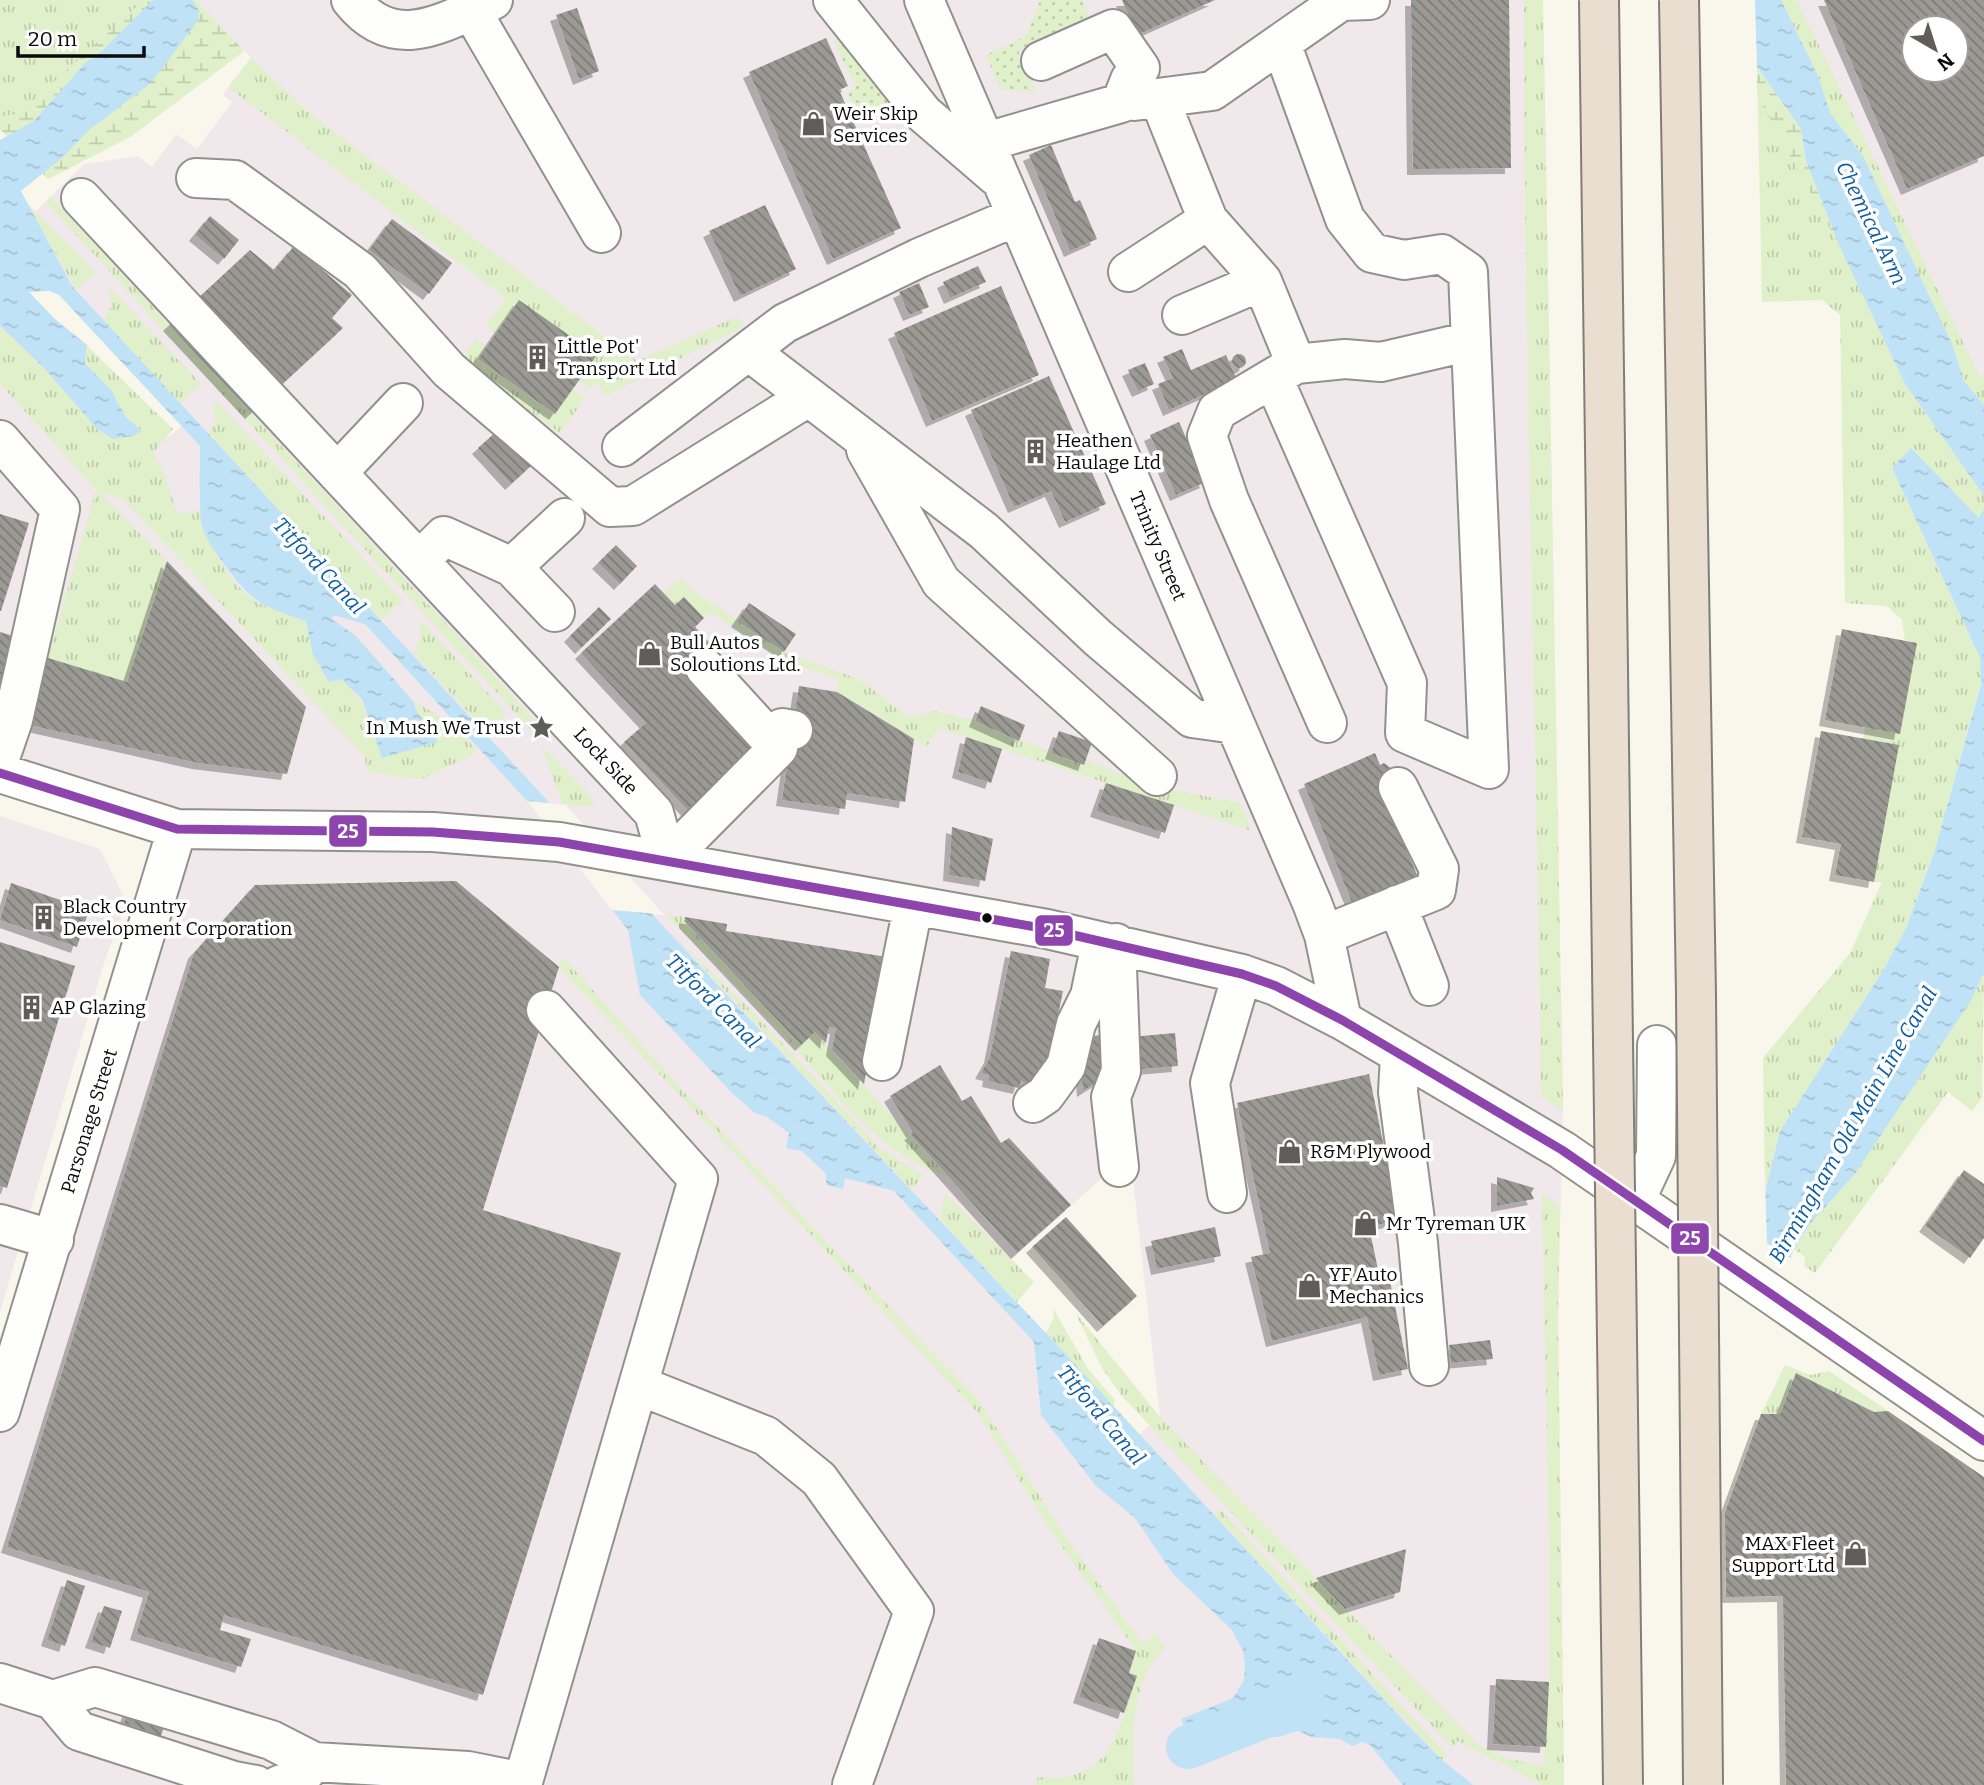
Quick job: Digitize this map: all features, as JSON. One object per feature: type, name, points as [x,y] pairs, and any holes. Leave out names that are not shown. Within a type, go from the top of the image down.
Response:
[{"type":"highway","points":[[1599,0],[1623,1785]]},
{"type":"highway","points":[[1679,0],[1696,994],[1703,1785]]},
{"type":"street","points":[[351,0],[364,16],[389,29],[415,31],[439,25],[482,5],[601,233]]},
{"type":"street","points":[[832,0],[924,114],[1003,182]]},
{"type":"street","points":[[898,0],[935,8]]},
{"type":"street","points":[[986,142],[1121,103],[1212,91],[1341,1],[1370,0]]},
{"type":"street","name":"Trinity Street","points":[[935,8],[1017,216],[1324,935],[1342,1020]]},
{"type":"street","points":[[1041,61],[1113,29],[1140,68],[1130,80],[1121,103]]},
{"type":"street","points":[[1159,98],[1208,220],[1262,281],[1285,371],[1407,683],[1405,733],[1489,769],[1468,272],[1442,254],[1404,260],[1372,253],[1345,219],[1281,43]]},
{"type":"street","points":[[195,178],[235,180],[360,271],[449,370],[610,507],[633,506],[808,397]]},
{"type":"street","name":"Lock Side","points":[[81,198],[654,813],[667,860]]},
{"type":"street","points":[[622,447],[785,323],[919,258],[1017,216]]},
{"type":"street","points":[[1128,272],[1208,220]]},
{"type":"street","points":[[1182,315],[1262,281]]},
{"type":"street","points":[[1327,723],[1229,500],[1207,436],[1217,411],[1285,371],[1345,359],[1381,362],[1471,341]]},
{"type":"street","points":[[750,352],[984,531],[1098,638],[1192,718],[1235,724]]},
{"type":"street","points":[[337,472],[403,403]]},
{"type":"street","points":[[857,434],[941,582],[1157,776]]},
{"type":"street","points":[[0,440],[60,509],[13,720],[0,758]]},
{"type":"street","points":[[512,567],[565,518]]},
{"type":"street","points":[[419,561],[444,536],[512,567],[555,612]]},
{"type":"street","points":[[667,860],[785,739],[712,683]]},
{"type":"street","points":[[0,773],[177,829],[433,832],[559,842],[1109,942],[1242,974],[1342,1020],[1562,1150],[1984,1441]]},
{"type":"street","points":[[1324,935],[1436,890],[1439,869],[1410,833],[1398,787]]},
{"type":"street","name":"Parsonage Street","points":[[0,1412],[177,829]]},
{"type":"street","points":[[1397,905],[1429,986]]},
{"type":"street","points":[[882,1061],[913,907]]},
{"type":"street","points":[[1033,1103],[1045,1095],[1066,1066],[1076,1024],[1090,996],[1109,942]]},
{"type":"street","points":[[1109,942],[1121,1071],[1111,1097],[1119,1167]]},
{"type":"street","points":[[1227,1194],[1210,1083],[1242,974]]},
{"type":"street","points":[[53,1700],[95,1687],[271,1740],[314,1762],[468,1771],[523,1784],[698,1179],[546,1010]]},
{"type":"street","points":[[1636,1199],[1656,1156],[1657,1045]]},
{"type":"street","points":[[1400,1056],[1398,1092],[1418,1243],[1429,1366]]},
{"type":"street","points":[[0,1224],[54,1240]]},
{"type":"street","points":[[638,1385],[766,1436],[819,1479],[914,1611],[852,1785]]},
{"type":"street","points":[[0,1683],[53,1700],[79,1731],[234,1781],[256,1785]]},
{"type":"street","points":[[279,1785],[299,1779],[314,1762]]},
{"type":"shaded area","points":[[196,0],[1543,0],[1563,1111],[1558,1316],[1564,1785],[0,1785],[0,1412],[176,831],[0,773],[0,384],[96,490],[187,423],[18,228],[84,164],[138,156],[152,167],[176,134],[197,149],[232,102],[223,95],[251,58]],"holes":[[[527,801],[566,805],[664,915],[612,910]],[[1131,1163],[1160,1417],[1126,1445],[987,1281],[1110,1171]]]},
{"type":"shaded area","points":[[1763,0],[1984,0],[1984,443]]},
{"type":"shaded area","points":[[0,816],[100,849],[127,903],[106,957],[0,1312]]},
{"type":"green space","points":[[0,0],[196,0],[244,51],[130,137],[48,179],[0,129]]},
{"type":"green space","points":[[144,0],[196,0],[244,51],[130,137],[48,179],[0,129],[0,116],[18,114]]},
{"type":"green space","points":[[1040,0],[1082,0],[1090,19],[1018,50],[1036,92],[1000,89],[986,55],[1026,36]]},
{"type":"green space","points":[[1524,0],[1543,0],[1563,1111],[1541,1096],[1526,274]]},
{"type":"green space","points":[[1781,0],[1797,0],[1980,377],[1984,378],[1984,405],[1964,381],[1952,344],[1863,156],[1830,113],[1819,78]]},
{"type":"green space","points":[[839,39],[892,104],[859,117],[847,92],[856,88],[834,41]]},
{"type":"green space","points":[[251,58],[309,113],[637,361],[738,316],[743,327],[605,396],[597,381],[591,389],[579,381],[596,355],[496,333],[486,326],[505,298],[228,87]]},
{"type":"green space","points":[[1757,67],[1905,384],[1984,496],[1984,509],[1980,518],[1892,468],[1980,658],[1983,675],[1934,853],[1906,928],[1884,969],[1780,1131],[1765,1192],[1763,1058],[1850,953],[1882,882],[1874,882],[1898,745],[1863,739],[1865,727],[1917,643],[1905,640],[1902,620],[1887,606],[1845,603],[1840,315],[1822,300],[1762,302]]},
{"type":"green space","points":[[1757,67],[1801,129],[1806,161],[1839,245],[1757,95]]},
{"type":"green space","points":[[50,196],[549,735],[529,728],[47,203]]},
{"type":"green space","points":[[28,204],[96,273],[76,290]]},
{"type":"green space","points":[[111,289],[201,384],[180,404],[104,320],[112,304],[108,291]]},
{"type":"green space","points":[[0,326],[44,368],[96,428],[111,439],[134,436],[142,431],[126,417],[115,397],[85,362],[87,346],[173,429],[153,453],[163,470],[177,513],[202,511],[209,541],[228,573],[247,595],[271,609],[306,621],[313,655],[329,682],[341,679],[353,690],[373,731],[438,742],[416,710],[413,701],[457,726],[476,750],[473,755],[422,779],[367,772],[365,757],[124,500],[98,491],[167,561],[127,682],[48,658],[96,490],[0,384]]},
{"type":"green space","points":[[476,339],[487,346],[478,359],[555,414],[573,389],[585,398],[560,433],[460,362]]},
{"type":"green space","points":[[217,402],[403,601],[382,620],[208,434],[216,419],[213,406]]},
{"type":"green space","points":[[681,579],[691,589],[784,652],[861,680],[908,717],[935,711],[975,721],[1083,765],[1085,759],[1139,783],[1240,803],[1252,831],[939,728],[927,747],[837,692],[839,679],[785,661],[711,612],[704,618],[684,597],[675,605],[663,592]]},
{"type":"green space","points":[[420,619],[507,714],[487,732],[413,653],[421,637]]},
{"type":"green space","points":[[540,743],[596,802],[590,807],[563,804]]},
{"type":"green space","points":[[665,915],[685,917],[685,922],[801,1045],[815,1032],[947,1176],[922,1166],[876,1135],[836,1095],[781,1032]]},
{"type":"green space","points":[[669,931],[751,1010],[881,1149],[924,1176],[911,1189]]},
{"type":"green space","points":[[562,956],[685,1093],[979,1401],[1065,1536],[1143,1644],[1155,1634],[1166,1648],[1154,1660],[1140,1692],[1134,1731],[1134,1785],[1035,1785],[1038,1777],[1062,1777],[1082,1772],[1096,1763],[1108,1750],[1117,1734],[1137,1676],[1129,1673],[1136,1651],[1051,1531],[977,1412],[559,967]]},
{"type":"green space","points":[[1984,972],[1982,1098],[1972,1111],[1948,1092],[1815,1273],[1804,1266],[1805,1257],[1794,1249],[1810,1224],[1855,1174],[1972,999]]},
{"type":"green space","points":[[945,1193],[1034,1282],[1017,1302],[940,1219]]},
{"type":"green space","points":[[1542,1194],[1560,1206],[1558,1316],[1564,1785],[1542,1785],[1458,1741],[1452,1747],[1121,1395],[1102,1368],[1075,1312],[1160,1417],[1477,1744],[1509,1759],[1544,1766],[1549,1682],[1549,1536]]},
{"type":"green space","points":[[1053,1308],[1088,1369],[1115,1400],[1113,1406],[1046,1333],[1054,1317]]},
{"type":"green space","points":[[1785,1365],[1810,1375],[1829,1371],[1888,1411],[1874,1412],[1796,1373],[1780,1414],[1761,1414]]},
{"type":"green space","points":[[1220,1509],[1447,1755],[1442,1760],[1214,1514]]},
{"type":"water","name":"Titford Canal","points":[[153,0],[192,0],[199,10],[199,19],[151,83],[89,130],[62,158],[21,191],[72,286],[714,981],[1061,1349],[1404,1721],[1442,1760],[1473,1785],[1403,1785],[1370,1745],[1362,1742],[1352,1746],[1340,1739],[1312,1737],[1298,1731],[1278,1737],[1262,1737],[1252,1730],[1239,1712],[1233,1712],[1213,1727],[1187,1734],[1181,1719],[1233,1698],[1244,1680],[1243,1651],[1232,1630],[1173,1574],[1135,1518],[1096,1486],[1041,1415],[1034,1342],[894,1191],[845,1178],[843,1189],[826,1185],[826,1174],[802,1151],[786,1148],[789,1133],[767,1117],[755,1113],[732,1093],[640,995],[628,930],[527,801],[365,624],[333,615],[332,619],[356,636],[413,701],[416,710],[438,742],[382,758],[362,699],[341,679],[329,682],[313,655],[306,621],[256,600],[212,547],[201,521],[200,446],[59,295],[49,291],[29,292],[55,319],[87,345],[85,363],[111,390],[126,417],[142,431],[134,436],[112,439],[96,428],[44,368],[0,326],[0,140],[34,121],[86,62],[97,56]]},
{"type":"water","name":"Chemical Arm","points":[[1755,0],[1781,0],[1819,78],[1830,113],[1863,156],[1952,344],[1964,381],[1984,405],[1984,496],[1905,384],[1839,245],[1806,161],[1801,129],[1757,67]]},
{"type":"water","name":"Birmingham Old Main Line Canal","points":[[1911,448],[1979,518],[1984,509],[1984,972],[1972,999],[1855,1174],[1810,1224],[1794,1249],[1732,1396],[1592,1785],[1711,1302],[1765,1192],[1780,1131],[1884,969],[1906,928],[1934,853],[1981,684],[1980,658],[1892,468]]},
{"type":"pier","points":[[527,801],[557,804],[658,914],[612,910]]},
{"type":"pier","points":[[1765,1177],[1767,1243],[1794,1260],[1735,1397],[1688,1539],[1695,1785],[1588,1785],[1593,1563],[1684,1315],[1708,1299],[1751,1218]]},
{"type":"building","points":[[1122,0],[1215,0],[1137,35]]},
{"type":"building","points":[[1411,0],[1509,0],[1511,168],[1413,169]]},
{"type":"building","points":[[1824,0],[1984,0],[1984,156],[1907,189]]},
{"type":"building","points":[[577,8],[599,71],[579,79],[556,15]]},
{"type":"building","name":"Weir Skip Services","points":[[826,38],[848,86],[839,90],[901,228],[833,259],[749,72]]},
{"type":"building","points":[[1051,145],[1075,202],[1080,200],[1097,239],[1070,251],[1029,155]]},
{"type":"building","points":[[765,205],[796,269],[740,296],[709,231]]},
{"type":"building","points":[[210,216],[239,240],[224,259],[195,235]]},
{"type":"building","points":[[392,219],[452,263],[429,294],[369,250]]},
{"type":"building","points":[[294,246],[352,295],[332,318],[343,328],[251,413],[169,325],[250,250],[274,270]]},
{"type":"building","points":[[978,266],[986,282],[950,298],[943,282]]},
{"type":"building","points":[[919,283],[929,307],[909,315],[899,292]]},
{"type":"building","points":[[1001,286],[1039,375],[932,421],[894,333]]},
{"type":"building","name":"Little Pot' Transport Ltd","points":[[519,300],[597,355],[555,414],[478,359]]},
{"type":"building","points":[[1182,349],[1191,370],[1226,355],[1237,380],[1169,410],[1158,384],[1173,378],[1163,357]]},
{"type":"building","points":[[1236,354],[1242,354],[1246,361],[1242,368],[1236,368],[1232,364],[1232,358]]},
{"type":"building","points":[[1145,363],[1154,384],[1138,391],[1128,370]]},
{"type":"building","name":"Heathen Haulage Ltd","points":[[1049,376],[1106,504],[1065,522],[1051,491],[1014,507],[971,410]]},
{"type":"building","points":[[1179,422],[1206,482],[1176,495],[1150,435]]},
{"type":"building","points":[[497,431],[532,465],[511,484],[478,448]]},
{"type":"building","points":[[0,514],[29,523],[1,611],[0,611]]},
{"type":"building","points":[[616,545],[637,566],[620,584],[598,563]]},
{"type":"building","points":[[167,561],[306,707],[287,774],[198,763],[29,725],[48,658],[127,682]]},
{"type":"building","points":[[655,584],[675,605],[684,597],[704,618],[695,627],[720,654],[693,679],[760,750],[691,814],[624,742],[646,723],[581,653]]},
{"type":"building","points":[[749,603],[796,634],[784,652],[737,621]]},
{"type":"building","points":[[599,607],[611,619],[581,648],[570,636]]},
{"type":"building","points":[[1842,629],[1917,643],[1900,734],[1825,720]]},
{"type":"building","points":[[0,632],[16,637],[1,685],[0,685]]},
{"type":"building","points":[[799,686],[837,692],[914,739],[905,802],[847,793],[845,809],[782,800]]},
{"type":"building","points":[[981,706],[1025,725],[1019,741],[975,721]]},
{"type":"building","points":[[1059,731],[1092,742],[1084,765],[1051,753]]},
{"type":"building","points":[[1821,731],[1899,745],[1874,882],[1835,875],[1841,844],[1802,837]]},
{"type":"building","points":[[966,737],[1002,749],[991,783],[958,772]]},
{"type":"building","points":[[1375,753],[1380,765],[1384,763],[1409,782],[1383,794],[1418,877],[1353,905],[1304,784]]},
{"type":"building","points":[[1106,783],[1174,805],[1165,833],[1096,811]]},
{"type":"building","points":[[952,827],[993,839],[985,881],[949,875]]},
{"type":"building","points":[[456,881],[559,967],[483,1210],[621,1253],[483,1695],[224,1615],[220,1630],[251,1639],[241,1667],[136,1634],[149,1592],[7,1547],[194,953],[255,885]]},
{"type":"building","name":"Black Country Development Corporation","points":[[11,883],[89,910],[77,947],[0,920]]},
{"type":"building","points":[[685,917],[727,924],[726,931],[887,957],[864,1084],[832,1050],[836,1028],[829,1027],[826,1043],[815,1032],[801,1045],[685,922]]},
{"type":"building","name":"AP Glazing","points":[[0,942],[75,966],[7,1188],[0,1186]]},
{"type":"building","points":[[1011,951],[1050,959],[1045,988],[1063,991],[1058,1015],[1068,1017],[1061,1051],[1050,1048],[1046,1067],[1029,1084],[1021,1081],[1019,1088],[988,1081],[989,1075],[981,1073],[990,1057]]},
{"type":"building","points":[[1175,1033],[1178,1066],[1132,1070],[1131,1037]]},
{"type":"building","points":[[1105,1035],[1108,1075],[1083,1091],[1079,1037]]},
{"type":"building","points":[[940,1065],[962,1101],[971,1096],[1001,1143],[1009,1138],[1071,1205],[1017,1253],[910,1134],[913,1133],[890,1096]]},
{"type":"building","points":[[1369,1074],[1399,1220],[1369,1227],[1380,1279],[1389,1277],[1408,1369],[1379,1375],[1367,1317],[1272,1341],[1251,1257],[1270,1253],[1237,1103]]},
{"type":"building","points":[[1964,1170],[1984,1184],[1984,1238],[1970,1258],[1925,1226]]},
{"type":"building","points":[[1497,1177],[1534,1188],[1531,1193],[1534,1199],[1497,1206]]},
{"type":"building","points":[[1066,1217],[1137,1296],[1103,1326],[1032,1247]]},
{"type":"building","points":[[1215,1227],[1221,1256],[1157,1269],[1151,1241]]},
{"type":"building","points":[[1490,1340],[1493,1359],[1451,1363],[1449,1345]]},
{"type":"building","name":"MAX Fleet Support Ltd","points":[[1796,1373],[1874,1412],[1888,1411],[1984,1477],[1984,1785],[1786,1785],[1783,1596],[1726,1597],[1725,1512],[1761,1414],[1780,1414]]},
{"type":"building","points":[[1406,1549],[1400,1592],[1345,1609],[1316,1578]]},
{"type":"building","points":[[67,1580],[85,1586],[65,1646],[47,1640]]},
{"type":"building","points":[[104,1606],[122,1611],[110,1648],[91,1642]]},
{"type":"building","points":[[1099,1638],[1136,1651],[1129,1673],[1137,1676],[1124,1713],[1079,1697]]},
{"type":"building","points":[[1496,1679],[1549,1682],[1546,1747],[1493,1744]]},
{"type":"building","points":[[129,1708],[166,1720],[161,1736],[124,1723]]},
{"type":"waterway","points":[[1188,1747],[1303,1701]]},
{"type":"transit line","name":"25","points":[[0,773],[177,829],[433,832],[559,842],[1047,929],[1242,974],[1276,986],[1342,1020],[1562,1150],[1984,1441]]},
{"type":"place","name":"Weir Skip Services","points":[[813,124]]},
{"type":"place","name":"Little Pot' Transport Ltd","points":[[537,357]]},
{"type":"place","name":"Heathen Haulage Ltd","points":[[1036,451]]},
{"type":"place","name":"Bull Autos Soloutions Ltd.","points":[[650,653]]},
{"type":"place","name":"In Mush We Trust","points":[[541,727]]},
{"type":"place","name":"Black Country Development Corporation","points":[[43,917]]},
{"type":"place","name":"AP Glazing","points":[[31,1007]]},
{"type":"place","name":"R&M Plywood","points":[[1290,1151]]},
{"type":"place","name":"Mr Tyreman UK","points":[[1366,1223]]},
{"type":"place","name":"YF Auto Mechanics","points":[[1309,1285]]},
{"type":"place","name":"MAX Fleet Support Ltd","points":[[1855,1554]]}]
